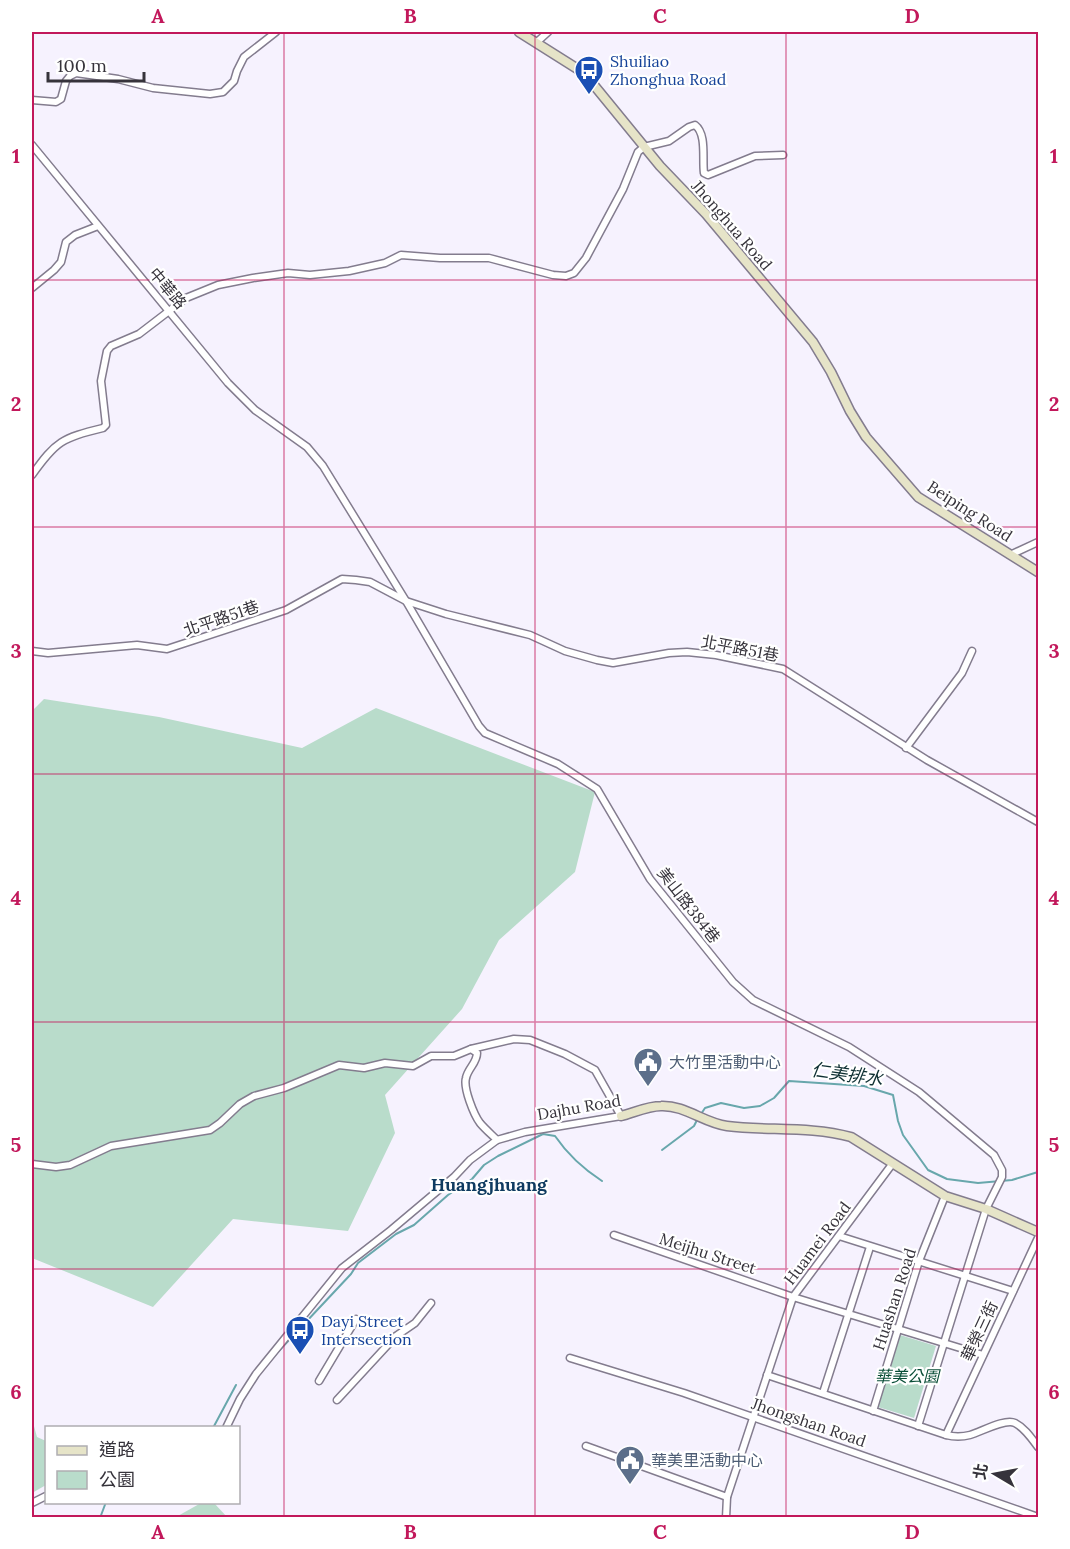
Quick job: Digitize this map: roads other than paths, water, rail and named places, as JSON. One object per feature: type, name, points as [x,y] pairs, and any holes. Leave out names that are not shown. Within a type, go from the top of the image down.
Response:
[{"type":"street","points":[[32,100],[56,102],[61,99],[66,81],[70,76],[76,74],[118,79],[153,88],[210,94],[223,92],[234,81],[244,57],[276,32]]},
{"type":"street","name":"Jhonghua Road","points":[[519,32],[584,73],[644,147],[706,214],[813,342],[866,437],[891,467]]},
{"type":"street","points":[[537,42],[548,32]]},
{"type":"street","points":[[32,475],[49,452],[64,439],[103,428],[106,425],[101,381],[107,351],[111,345],[139,334],[186,298],[218,285],[288,273],[310,275],[349,271],[385,263],[401,255],[489,258],[552,275],[567,276],[574,273],[586,258],[623,189],[635,156],[644,147],[669,141],[695,125],[699,128],[702,139],[704,173],[708,175],[755,156],[783,155]]},
{"type":"street","name":"中華路","points":[[32,145],[228,383],[255,410],[307,447],[323,466],[406,601]]},
{"type":"street","points":[[32,288],[61,262],[66,242],[75,235],[98,226]]},
{"type":"street","name":"Beiping Road","points":[[891,467],[918,497],[1038,572]]},
{"type":"street","points":[[1010,555],[1038,542]]},
{"type":"street","name":"北平路51巷","points":[[32,651],[48,653],[137,645],[167,649],[286,610],[342,579],[370,582],[406,601],[446,614],[530,635],[565,651],[597,660],[613,663],[669,652],[687,652],[716,655],[783,669],[906,748],[1038,822]]},
{"type":"street","name":"美山路384巷","points":[[406,601],[485,733],[558,764],[597,789],[651,879],[733,982],[753,1000],[849,1047],[919,1092],[994,1155],[1002,1170],[1002,1177],[986,1209]]},
{"type":"street","points":[[906,748],[962,673],[972,651]]},
{"type":"street","points":[[32,1164],[56,1167],[70,1165],[111,1146],[210,1130],[240,1104],[254,1096],[284,1088],[339,1065],[364,1068],[386,1063],[413,1066],[431,1056],[454,1056],[471,1049],[514,1040],[530,1040],[565,1054],[595,1070],[621,1116]]},
{"type":"street","points":[[471,1049],[477,1053],[477,1060],[469,1070],[465,1081],[466,1092],[479,1122],[497,1140]]},
{"type":"street","name":"Dajhu Road","points":[[227,1426],[252,1379],[342,1268],[454,1177],[470,1160],[497,1140],[525,1132],[621,1116],[661,1106],[686,1111],[724,1126],[786,1128],[839,1134],[851,1137],[945,1196],[986,1209],[1038,1232]]},
{"type":"street","name":"Huamei Road","points":[[726,1518],[727,1497],[793,1297],[893,1163]]},
{"type":"street","name":"Huashan Road","points":[[873,1411],[919,1261],[945,1196]]},
{"type":"street","points":[[918,1426],[942,1342],[986,1209]]},
{"type":"street","name":"Meijhu Street","points":[[614,1235],[793,1297],[983,1355]]},
{"type":"street","points":[[839,1236],[1013,1291]]},
{"type":"street","name":"華榮三街","points":[[946,1435],[1038,1238]]},
{"type":"street","points":[[823,1393],[870,1246]]},
{"type":"street","points":[[337,1400],[396,1336],[415,1323],[431,1303]]},
{"type":"street","points":[[319,1381],[356,1319]]},
{"type":"street","name":"Jhongshan Road","points":[[570,1358],[684,1393],[1038,1517]]},
{"type":"street","points":[[767,1375],[955,1437],[969,1435],[1008,1422],[1015,1423],[1038,1447]]},
{"type":"street","points":[[586,1446],[727,1497]]},
{"type":"waterway","name":"仁美排水","points":[[701,1114],[705,1108],[721,1103],[744,1108],[760,1106],[774,1098],[789,1081],[864,1086],[893,1095],[903,1135],[928,1170],[947,1179],[978,1183],[1012,1180],[1038,1172]]},
{"type":"waterway","name":"仁美排水","points":[[662,1150],[694,1126],[698,1118]]},
{"type":"waterway","name":"仁美排水","points":[[275,1355],[351,1274],[358,1263],[396,1234],[414,1225],[448,1195],[472,1179],[484,1165],[498,1156],[543,1134],[555,1136],[576,1161],[602,1181]]},
{"type":"waterway","name":"仁美排水","points":[[214,1426],[236,1385]]},
{"type":"waterway","name":"仁美排水","points":[[100,1518],[105,1504]]},
{"type":"place","name":"Shuiliao Zhonghua Road","points":[[589,96]]},
{"type":"place","name":"大竹里活動中心","points":[[648,1088]]},
{"type":"place","name":"Dayi Street Intersection","points":[[300,1356]]},
{"type":"place","name":"華美里活動中心","points":[[630,1486]]},
{"type":"district","name":"Huangjhuang","points":[[489,1184]]},
{"type":"park label","name":"華美公園","points":[[907,1376]]}]
